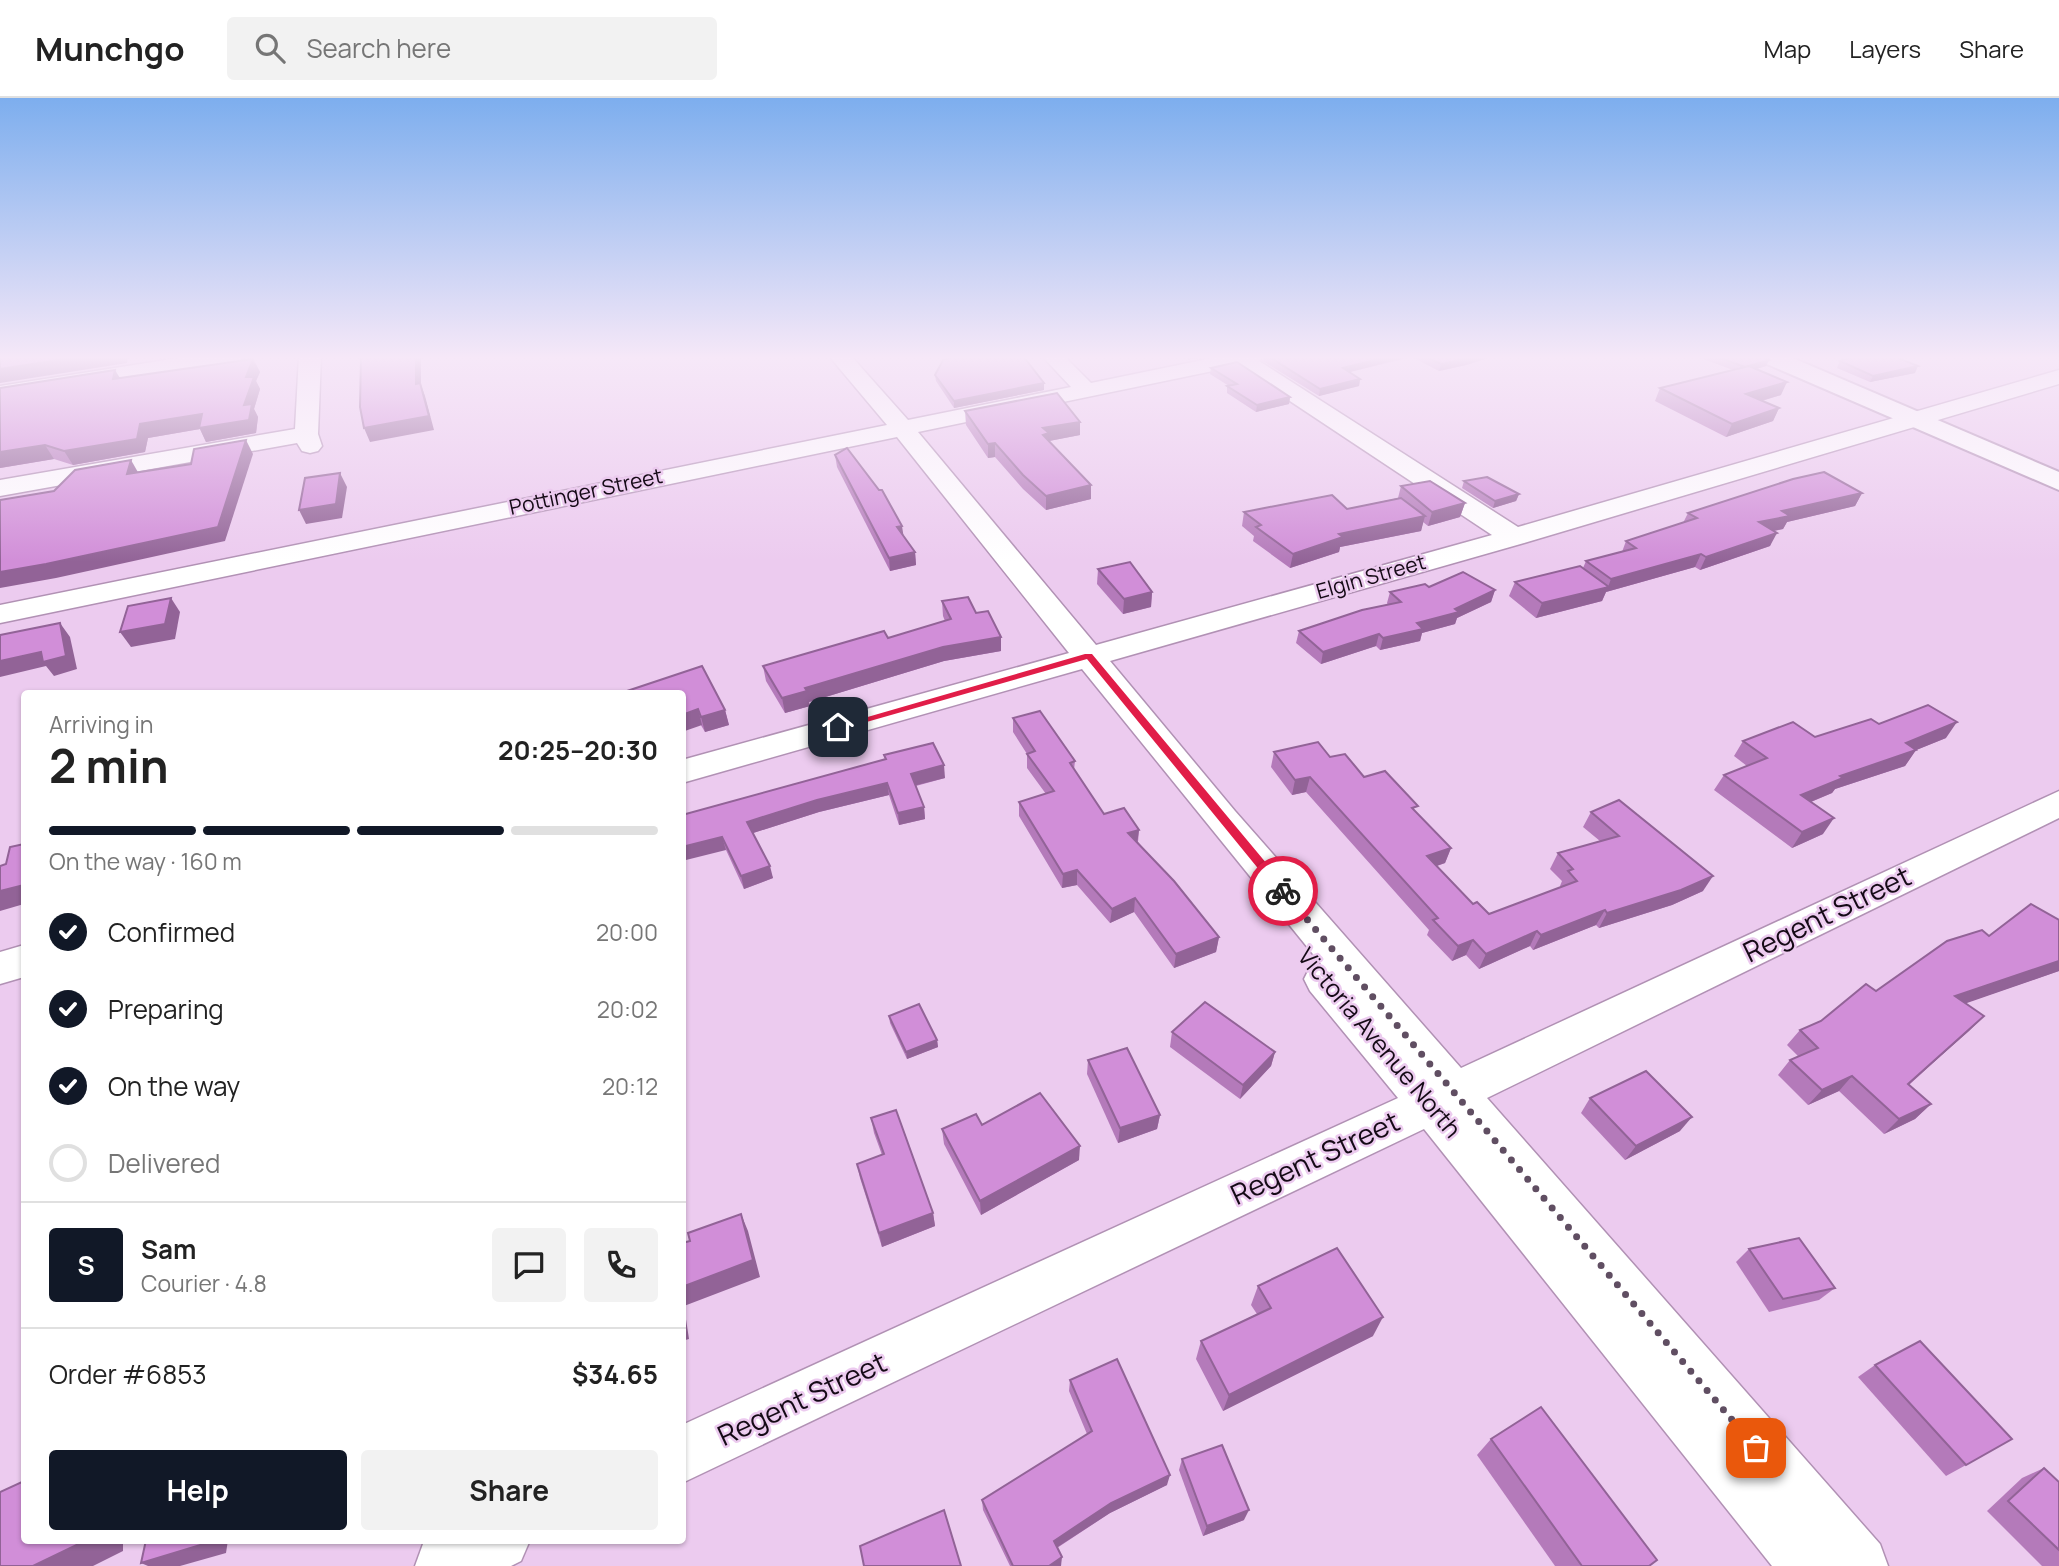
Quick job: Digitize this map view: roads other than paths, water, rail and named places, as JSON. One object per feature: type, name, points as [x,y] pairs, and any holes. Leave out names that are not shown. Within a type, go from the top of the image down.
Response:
[{"type":"street","points":[[0,488],[308,440],[308,425]]},
{"type":"street","name":"Victoria Avenue North","points":[[884,425],[890,430]]},
{"type":"street","name":"Victoria Avenue North","points":[[886,425],[1209,824],[1443,1097],[1760,1479],[1858,1566]]},
{"type":"street","name":"Pottinger Street","points":[[0,614],[917,425]]},
{"type":"street","points":[[1347,425],[1514,537]]},
{"type":"street","name":"Elgin Street","points":[[686,771],[1514,537],[1899,425]]},
{"type":"street","points":[[1925,425],[2059,482]]},
{"type":"street","name":"Regent Street","points":[[686,1453],[2059,803]]},
{"type":"street","points":[[0,968],[21,962]]},
{"type":"street","name":"Victoria Avenue North","points":[[1760,1479],[1811,1566]]},
{"type":"street","points":[[445,1566],[492,1544]]}]
